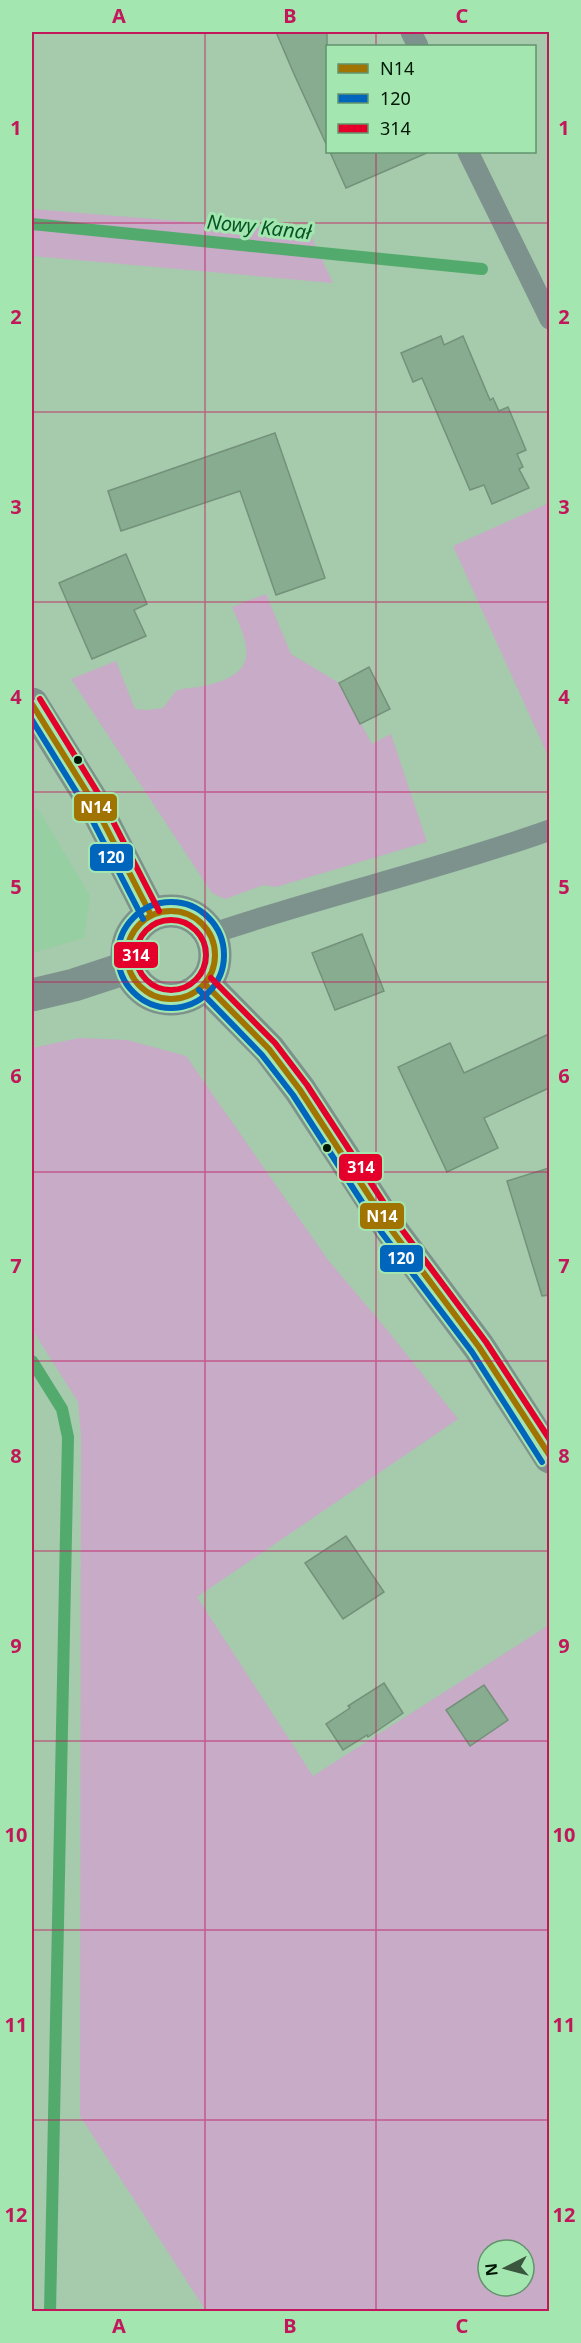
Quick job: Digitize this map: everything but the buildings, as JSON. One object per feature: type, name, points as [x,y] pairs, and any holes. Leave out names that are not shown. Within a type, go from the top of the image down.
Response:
[{"type":"street","points":[[35,717],[93,802],[151,915]]},
{"type":"street","points":[[167,910],[185,912],[200,921],[211,934],[215,951],[214,968],[205,984],[192,994],[175,999],[158,997],[142,989],[131,975],[126,958],[128,941],[137,926],[151,915],[167,910]]},
{"type":"street","points":[[32,995],[129,967]]},
{"type":"street","points":[[205,984],[269,1049],[300,1090],[390,1228],[479,1347],[549,1457]]},
{"type":"lane","points":[[468,153],[549,319]]},
{"type":"lane","points":[[211,934],[500,848],[549,830]]},
{"type":"shaded area","points":[[32,209],[309,232],[333,283],[32,256]]},
{"type":"shaded area","points":[[549,503],[549,758],[453,546]]},
{"type":"shaded area","points":[[266,594],[291,654],[339,683],[372,744],[391,734],[427,842],[276,887],[264,885],[225,899],[212,893],[71,679],[116,661],[135,709],[163,708],[176,691],[225,680],[236,673],[243,665],[246,645],[232,607]]},
{"type":"shaded area","points":[[38,809],[90,896],[84,938],[32,953],[32,810]]},
{"type":"shaded area","points":[[79,1038],[127,1040],[186,1056],[328,1260],[458,1419],[197,1597],[313,1776],[549,1625],[549,2311],[206,2311],[80,2116],[81,1435],[78,1402],[32,1329],[32,1048]]},
{"type":"waterway","name":"Nowy Kanał","points":[[32,224],[482,269]]},
{"type":"waterway","name":"Nowy Kanał","points":[[32,1361],[62,1409],[68,1437],[50,2312]]},
{"type":"transit line","name":"314","points":[[40,699],[101,798],[159,911]]},
{"type":"transit line","name":"N14","points":[[32,704],[93,802],[151,915]]},
{"type":"transit line","name":"120","points":[[32,720],[85,806],[143,919]]},
{"type":"transit line","name":"120","points":[[171,902],[191,906],[209,917],[220,935],[224,955],[220,975],[209,993],[191,1004],[171,1008],[151,1004],[133,993],[122,975],[118,955],[122,935],[133,917],[151,906],[171,902]]},
{"type":"transit line","name":"N14","points":[[171,911],[196,918],[208,930],[215,955],[208,980],[196,992],[171,999],[146,992],[134,980],[127,955],[134,930],[146,918],[171,911]]},
{"type":"transit line","name":"314","points":[[164,920],[178,920],[191,926],[200,935],[206,948],[206,955],[204,968],[196,980],[178,990],[164,990],[151,984],[142,975],[136,962],[136,948],[142,935],[151,926],[164,920]]},
{"type":"transit line","name":"314","points":[[211,978],[275,1043],[307,1085],[397,1223],[486,1342],[550,1440]]},
{"type":"transit line","name":"N14","points":[[205,984],[269,1049],[300,1090],[390,1228],[479,1347],[550,1456]]},
{"type":"transit line","name":"120","points":[[199,990],[262,1055],[293,1095],[382,1233],[472,1352],[542,1462]]}]
